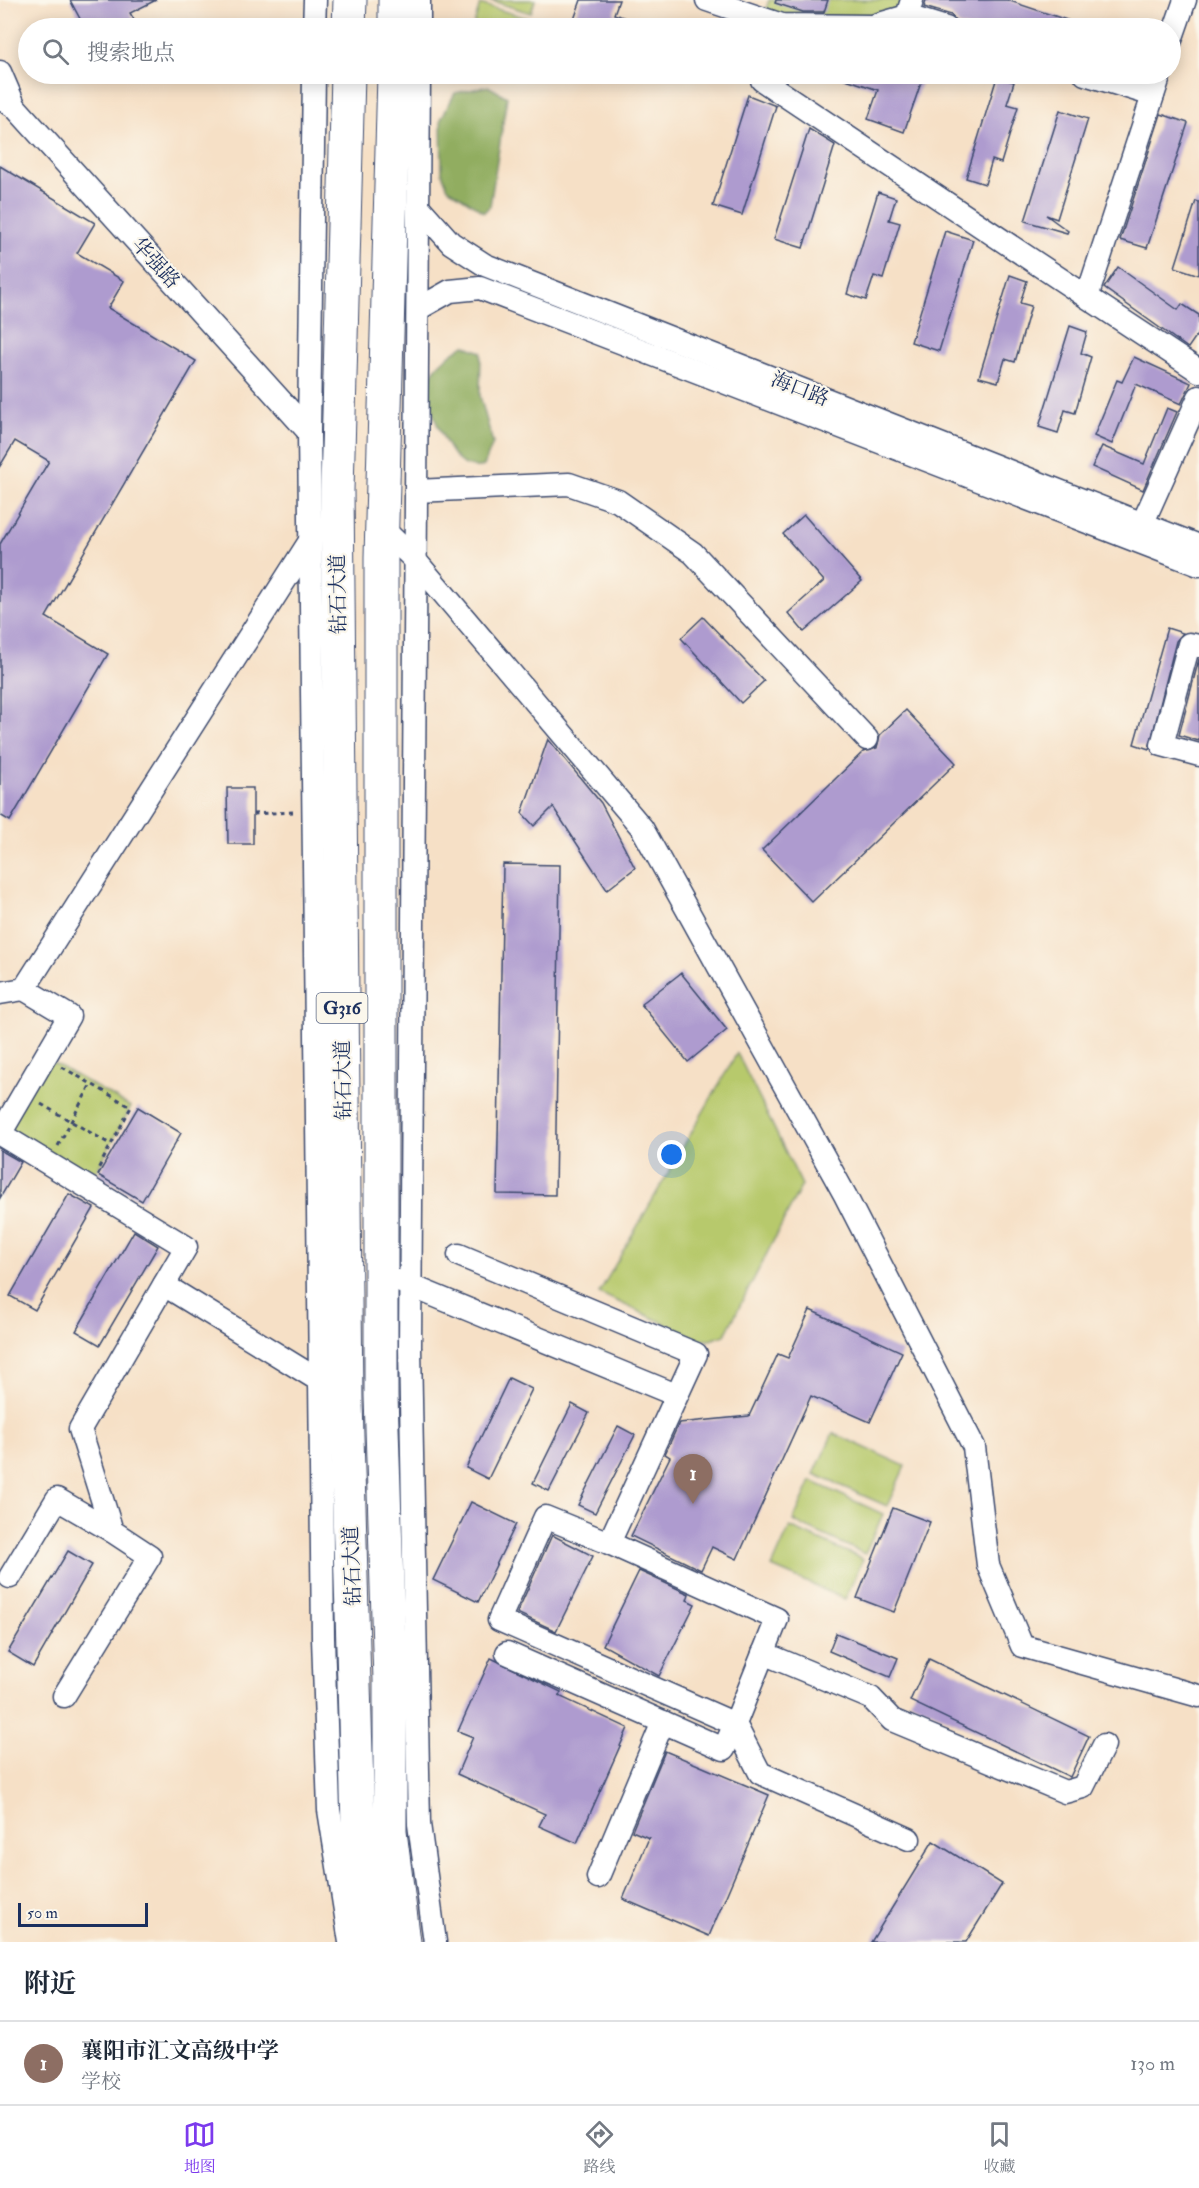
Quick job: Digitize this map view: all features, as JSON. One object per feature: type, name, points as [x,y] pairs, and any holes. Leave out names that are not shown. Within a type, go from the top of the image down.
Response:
[{"type":"highway","points":[[349,18],[350,0]]},
{"type":"highway","points":[[395,0],[395,18]]},
{"type":"highway","name":"钻石大道","points":[[347,84],[324,433],[337,490],[346,1401],[358,1825],[372,1942]]},
{"type":"highway","name":"钻石大道","points":[[394,84],[382,528],[381,1396],[390,1680],[390,1832],[404,1942]]},
{"type":"street","points":[[314,18],[315,0]]},
{"type":"street","points":[[419,0],[419,18]]},
{"type":"street","points":[[707,0],[766,9]]},
{"type":"street","points":[[1179,18],[1185,0]]},
{"type":"street","points":[[889,18],[910,8],[928,18]]},
{"type":"street","name":"华强路","points":[[0,72],[7,102],[324,433]]},
{"type":"street","points":[[314,84],[324,433],[310,541],[320,1381],[329,1810],[351,1942]]},
{"type":"street","points":[[419,84],[411,1286],[419,1824],[435,1942]]},
{"type":"street","points":[[768,84],[1199,371]]},
{"type":"street","points":[[1118,84],[1153,95]]},
{"type":"street","points":[[1087,297],[1157,84]]},
{"type":"street","name":"海口路","points":[[418,206],[451,243],[485,265],[1138,532],[1199,565]]},
{"type":"street","name":"海口路","points":[[418,309],[450,291],[480,288],[1138,532],[1199,546]]},
{"type":"street","points":[[1138,532],[1199,397]]},
{"type":"street","points":[[416,491],[569,484],[618,501],[693,553],[867,739]]},
{"type":"street","points":[[382,528],[415,560],[642,828],[845,1195],[974,1447],[988,1565],[1022,1646],[1199,1696]]},
{"type":"street","points":[[24,989],[310,541]]},
{"type":"street","points":[[1199,646],[1189,644],[1162,745],[1199,755]]},
{"type":"street","points":[[0,993],[24,989],[69,1016],[0,1134],[186,1246],[80,1429],[112,1531]]},
{"type":"street","points":[[459,1256],[696,1354],[609,1543]]},
{"type":"street","points":[[382,1273],[676,1395]]},
{"type":"street","points":[[164,1285],[320,1381]]},
{"type":"street","points":[[10,1577],[57,1499],[150,1556],[64,1696]]},
{"type":"street","points":[[507,1653],[724,1749],[735,1724],[777,1619],[609,1543],[545,1517],[499,1620],[735,1724],[760,1773],[909,1839]]},
{"type":"street","points":[[763,1653],[872,1698],[892,1719],[1065,1792],[1083,1787],[1104,1745]]},
{"type":"street","points":[[598,1877],[663,1722]]},
{"type":"path","points":[[253,814],[313,811]]},
{"type":"path","points":[[45,1058],[131,1107],[88,1187]]},
{"type":"path","points":[[48,1163],[91,1084]]},
{"type":"path","points":[[23,1094],[111,1144]]},
{"type":"green space","points":[[489,0],[535,0],[531,13]]},
{"type":"green space","points":[[769,0],[912,0],[907,16],[763,18]]},
{"type":"green space","points":[[480,4],[527,18],[476,18]]},
{"type":"green space","points":[[488,86],[507,97],[490,206],[484,212],[448,188],[442,173],[441,119],[455,93]]},
{"type":"green space","points":[[464,345],[481,352],[480,396],[493,443],[484,466],[481,467],[463,464],[453,454],[438,425],[428,395],[432,373],[436,367]]},
{"type":"green space","points":[[737,1053],[802,1185],[725,1335],[710,1340],[698,1339],[599,1293]]},
{"type":"green space","points":[[45,1058],[131,1107],[88,1187],[0,1134]]},
{"type":"green space","points":[[833,1433],[905,1466],[887,1506],[814,1474]]},
{"type":"green space","points":[[811,1481],[883,1514],[865,1554],[793,1521]]},
{"type":"green space","points":[[790,1527],[863,1559],[845,1599],[772,1567]]},
{"type":"building","points":[[70,0],[156,0],[130,13],[133,18],[80,18]]},
{"type":"building","points":[[581,0],[619,0],[614,14],[626,18],[575,18]]},
{"type":"building","points":[[776,0],[828,0],[824,12],[803,12],[775,3]]},
{"type":"building","points":[[926,0],[1007,0],[1061,18],[953,18],[951,15],[924,7]]},
{"type":"building","points":[[860,84],[921,84],[904,132],[868,119],[878,90]]},
{"type":"building","points":[[995,84],[1013,84],[1007,104],[1018,107],[1001,163],[992,160],[985,184],[966,178]]},
{"type":"building","points":[[748,95],[776,106],[742,215],[713,206]]},
{"type":"building","points":[[1060,110],[1088,119],[1057,219],[1046,215],[1068,231],[1067,233],[1025,221]]},
{"type":"building","points":[[1161,114],[1188,123],[1147,248],[1120,240]]},
{"type":"building","points":[[809,129],[835,145],[803,248],[774,239]]},
{"type":"building","points":[[0,166],[95,223],[77,253],[124,281],[108,308],[196,361],[46,617],[108,654],[10,821],[0,815],[0,544],[49,461],[15,441],[0,466]]},
{"type":"building","points":[[878,192],[896,198],[889,220],[900,223],[883,279],[874,276],[866,300],[847,294]]},
{"type":"building","points":[[1196,201],[1199,202],[1199,275],[1175,267]]},
{"type":"building","points":[[945,231],[973,240],[939,351],[911,342]]},
{"type":"building","points":[[1118,267],[1178,310],[1182,304],[1199,315],[1199,332],[1188,348],[1104,288]]},
{"type":"building","points":[[1010,275],[1027,281],[1020,303],[1031,306],[1015,362],[1005,359],[998,382],[979,377]]},
{"type":"building","points":[[1070,326],[1087,332],[1081,353],[1091,357],[1075,413],[1065,410],[1058,433],[1039,427]]},
{"type":"building","points":[[1134,357],[1191,383],[1181,404],[1136,384],[1112,444],[1094,436],[1117,380],[1122,382]]},
{"type":"building","points":[[1167,408],[1177,412],[1143,490],[1092,467],[1102,446],[1144,464]]},
{"type":"building","points":[[804,515],[862,581],[804,632],[788,613],[824,581],[783,534]]},
{"type":"building","points":[[703,617],[764,681],[741,703],[681,638]]},
{"type":"building","points":[[1167,628],[1183,633],[1176,641],[1149,749],[1134,744]]},
{"type":"building","points":[[1199,659],[1199,741],[1179,735]]},
{"type":"building","points":[[906,710],[956,763],[812,902],[762,850],[863,752],[877,748],[880,735]]},
{"type":"building","points":[[548,739],[601,803],[635,868],[607,890],[553,807],[534,826],[522,813]]},
{"type":"building","points":[[227,788],[253,788],[253,844],[228,844]]},
{"type":"building","points":[[503,864],[560,865],[555,1195],[497,1194]]},
{"type":"building","points":[[681,973],[727,1030],[688,1062],[641,1004]]},
{"type":"building","points":[[138,1107],[181,1133],[142,1201],[98,1175]]},
{"type":"building","points":[[0,1150],[21,1162],[0,1198]]},
{"type":"building","points":[[69,1194],[94,1208],[35,1310],[10,1296]]},
{"type":"building","points":[[134,1231],[158,1246],[100,1345],[76,1331]]},
{"type":"building","points":[[810,1310],[902,1352],[870,1422],[811,1396],[737,1559],[712,1547],[701,1570],[631,1536],[670,1457],[665,1454],[679,1423],[749,1416],[778,1354],[788,1358]]},
{"type":"building","points":[[509,1378],[532,1389],[488,1479],[466,1468]]},
{"type":"building","points":[[572,1404],[589,1413],[549,1491],[533,1483]]},
{"type":"building","points":[[618,1426],[635,1435],[595,1513],[578,1505]]},
{"type":"building","points":[[471,1502],[516,1524],[478,1602],[433,1580]]},
{"type":"building","points":[[893,1508],[930,1522],[894,1612],[857,1598]]},
{"type":"building","points":[[552,1535],[593,1556],[556,1631],[517,1613]]},
{"type":"building","points":[[68,1551],[92,1565],[33,1667],[8,1652]]},
{"type":"building","points":[[639,1571],[689,1594],[687,1600],[695,1604],[659,1676],[603,1645]]},
{"type":"building","points":[[836,1633],[898,1658],[890,1677],[829,1651]]},
{"type":"building","points":[[491,1658],[561,1692],[559,1696],[628,1728],[577,1843],[539,1826],[545,1814],[457,1774],[473,1737],[458,1731]]},
{"type":"building","points":[[929,1659],[1089,1736],[1070,1777],[910,1701]]},
{"type":"building","points":[[665,1751],[769,1795],[709,1936],[623,1899],[649,1838],[632,1831]]},
{"type":"building","points":[[933,1841],[1002,1884],[966,1942],[871,1942]]},
{"type":"place","name":"襄阳市汇文高级中学","points":[[693,1504]]}]
